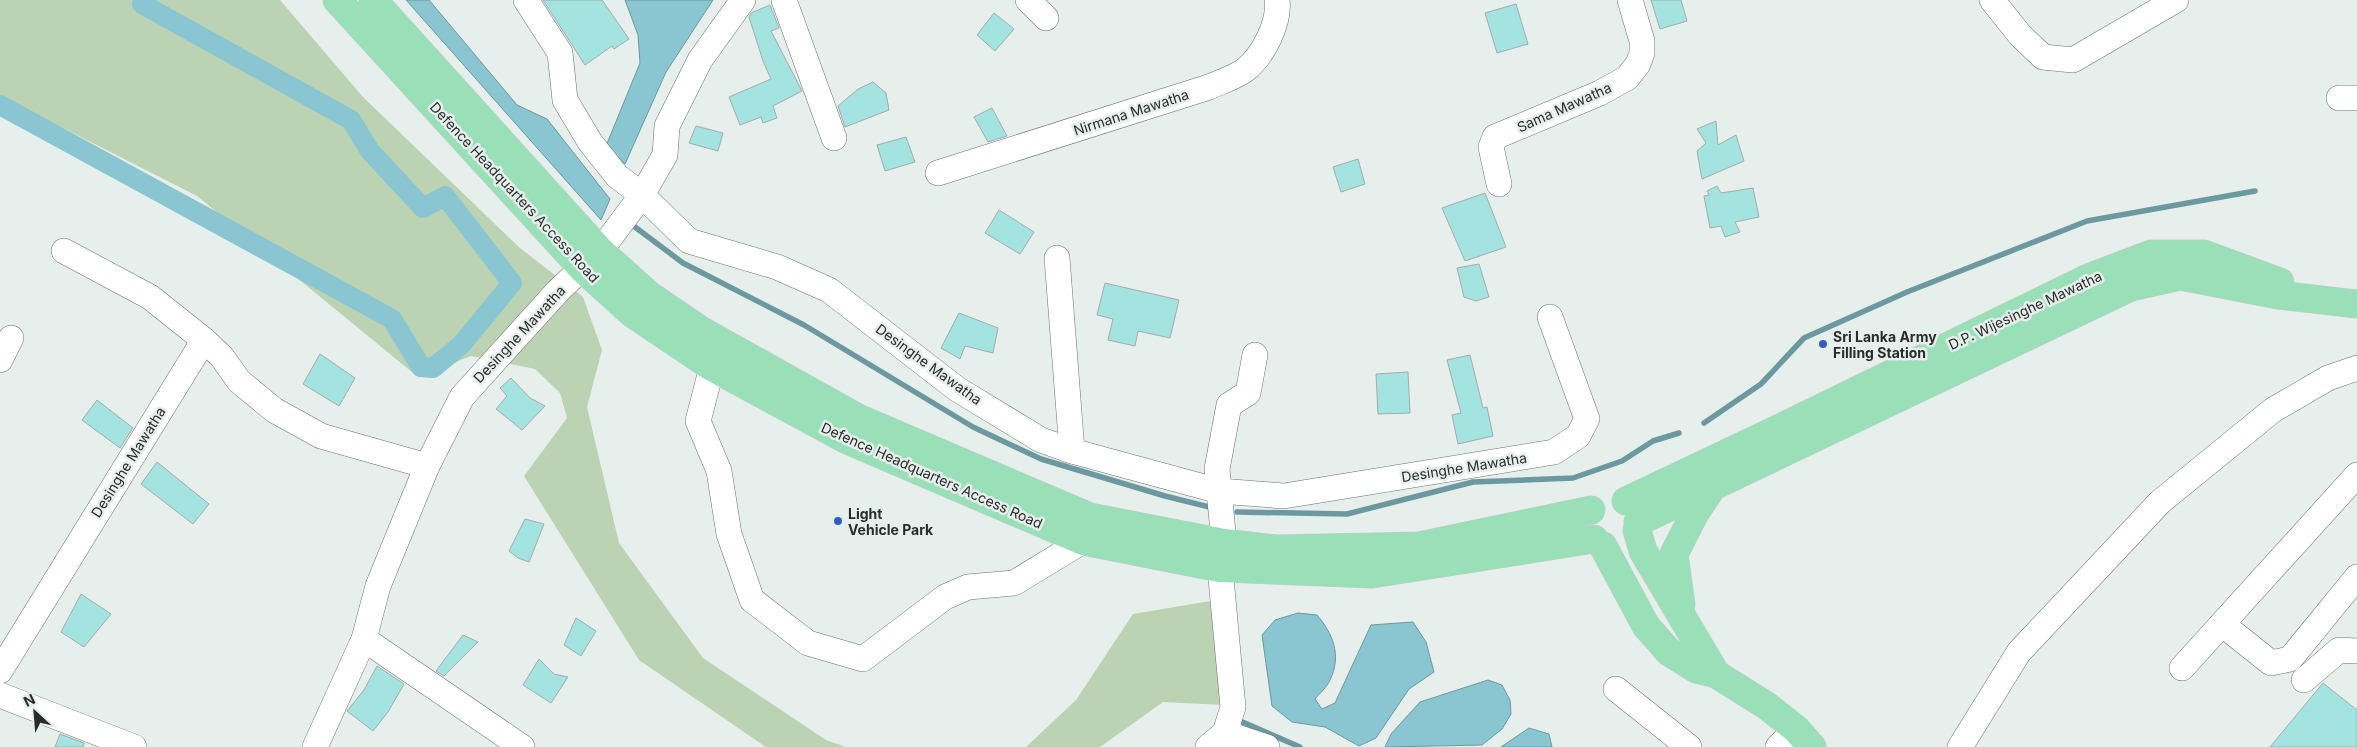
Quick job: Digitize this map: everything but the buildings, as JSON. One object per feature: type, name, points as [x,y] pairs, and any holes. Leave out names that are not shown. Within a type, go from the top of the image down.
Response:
[{"type":"main road","name":"Defence Headquarters Access Road","points":[[337,0],[591,260],[649,295],[702,331],[858,418],[1090,517],[1222,556],[1276,549],[1418,546],[1591,510]]},
{"type":"main road","name":"Defence Headquarters Access Road","points":[[373,0],[591,260],[633,314],[712,367],[847,440],[1083,541],[1372,574],[1598,542]]},
{"type":"main road","name":"D.P. Wijesinghe Mawatha","points":[[1634,518],[1780,428],[2088,278],[2151,254],[2204,254],[2328,300]]},
{"type":"main road","name":"D.P. Wijesinghe Mawatha","points":[[1634,518],[1714,485],[2131,287],[2180,276],[2278,295],[2357,304]]},
{"type":"main road","points":[[1684,618],[1674,554],[1695,513],[1714,485]]},
{"type":"main road","points":[[1716,674],[1643,551],[1634,518],[1611,497],[1596,503],[1591,510],[1588,525],[1646,626],[1669,652],[1696,669],[1716,674],[1767,706],[1795,741]]},
{"type":"main road","points":[[1598,542],[1619,547],[1627,543],[1634,518]]},
{"type":"street","points":[[526,0],[560,54],[565,100],[575,117],[590,142],[617,176],[642,195],[665,155],[667,126],[700,60],[743,0]]},
{"type":"street","points":[[784,0],[834,138]]},
{"type":"street","points":[[1028,0],[1046,18]]},
{"type":"street","name":"Nirmana Mawatha","points":[[938,173],[1209,87],[1245,70],[1268,42],[1278,10],[1277,0]]},
{"type":"street","name":"Sama Mawatha","points":[[1499,184],[1491,147],[1495,137],[1600,93],[1627,78],[1638,64],[1642,53],[1642,41],[1630,0]]},
{"type":"street","points":[[1992,0],[2020,35],[2043,57],[2073,60],[2176,0]]},
{"type":"street","name":"Desinghe Mawatha","points":[[315,747],[364,639],[378,586],[426,466],[462,397],[557,292],[591,260],[642,195],[688,241],[777,267],[829,290],[957,388],[1041,440],[1072,451],[1219,491],[1284,496],[1554,452],[1578,436],[1587,419],[1550,316]]},
{"type":"street","points":[[64,251],[150,297],[204,340],[222,357],[239,381],[274,410],[320,436],[426,466]]},
{"type":"street","points":[[1057,258],[1072,451]]},
{"type":"street","points":[[0,360],[11,338]]},
{"type":"street","name":"Desinghe Mawatha","points":[[0,671],[204,340]]},
{"type":"street","points":[[1255,355],[1248,393],[1229,405],[1217,469],[1233,707],[1216,740],[1267,747]]},
{"type":"street","points":[[712,367],[698,421],[719,471],[729,534],[752,600],[808,643],[863,659],[945,597],[968,586],[1014,583],[1083,541]]},
{"type":"street","points":[[1960,747],[2019,652],[2160,502],[2273,410],[2328,378],[2357,368]]},
{"type":"street","points":[[2182,668],[2357,475]]},
{"type":"street","points":[[2222,624],[2271,663],[2290,659],[2357,577]]},
{"type":"street","points":[[364,639],[522,747]]},
{"type":"street","points":[[2304,680],[2339,650],[2357,651]]},
{"type":"street","points":[[1616,689],[1689,747]]},
{"type":"street","points":[[0,694],[134,747]]},
{"type":"green space","points":[[0,0],[280,0],[363,97],[520,248],[583,297],[602,350],[587,407],[619,543],[703,658],[826,740],[846,747],[766,747],[639,660],[524,476],[567,418],[560,393],[535,369],[471,356],[418,377],[197,196],[0,96]]},
{"type":"green space","points":[[1210,601],[1224,705],[1163,702],[1100,747],[1026,747],[1076,700],[1133,614]]},
{"type":"water","points":[[406,0],[429,0],[517,105],[547,119],[610,199],[601,220]]},
{"type":"water","points":[[625,0],[713,0],[666,72],[625,164],[606,146],[640,63],[638,35]]},
{"type":"water","points":[[1298,613],[1317,615],[1323,622],[1334,645],[1334,671],[1327,685],[1315,699],[1322,709],[1335,703],[1371,625],[1413,622],[1426,642],[1434,672],[1409,689],[1376,738],[1359,746],[1325,727],[1292,722],[1272,706],[1262,635],[1275,620]]},
{"type":"water","points":[[1488,680],[1502,685],[1510,700],[1511,714],[1502,729],[1482,745],[1385,747],[1391,734],[1420,702]]},
{"type":"water","points":[[1529,728],[1549,734],[1552,747],[1501,747]]},
{"type":"waterway","points":[[0,105],[392,319],[421,367],[433,368],[461,345],[512,283],[445,196],[423,208],[370,151],[351,120],[142,4]]},
{"type":"waterway","points":[[1704,423],[1761,384],[1804,338],[1907,292],[2087,221],[2255,191]]},
{"type":"waterway","points":[[631,224],[683,263],[804,325],[973,427],[1041,459],[1165,496],[1213,508]]},
{"type":"waterway","points":[[1237,512],[1347,514],[1473,482],[1573,478],[1622,461],[1653,441],[1679,433]]},
{"type":"waterway","points":[[1240,721],[1300,747]]},
{"type":"place","name":"Sri Lanka Army Filling Station","points":[[1823,344]]},
{"type":"place","name":"Light Vehicle Park","points":[[838,521]]}]
